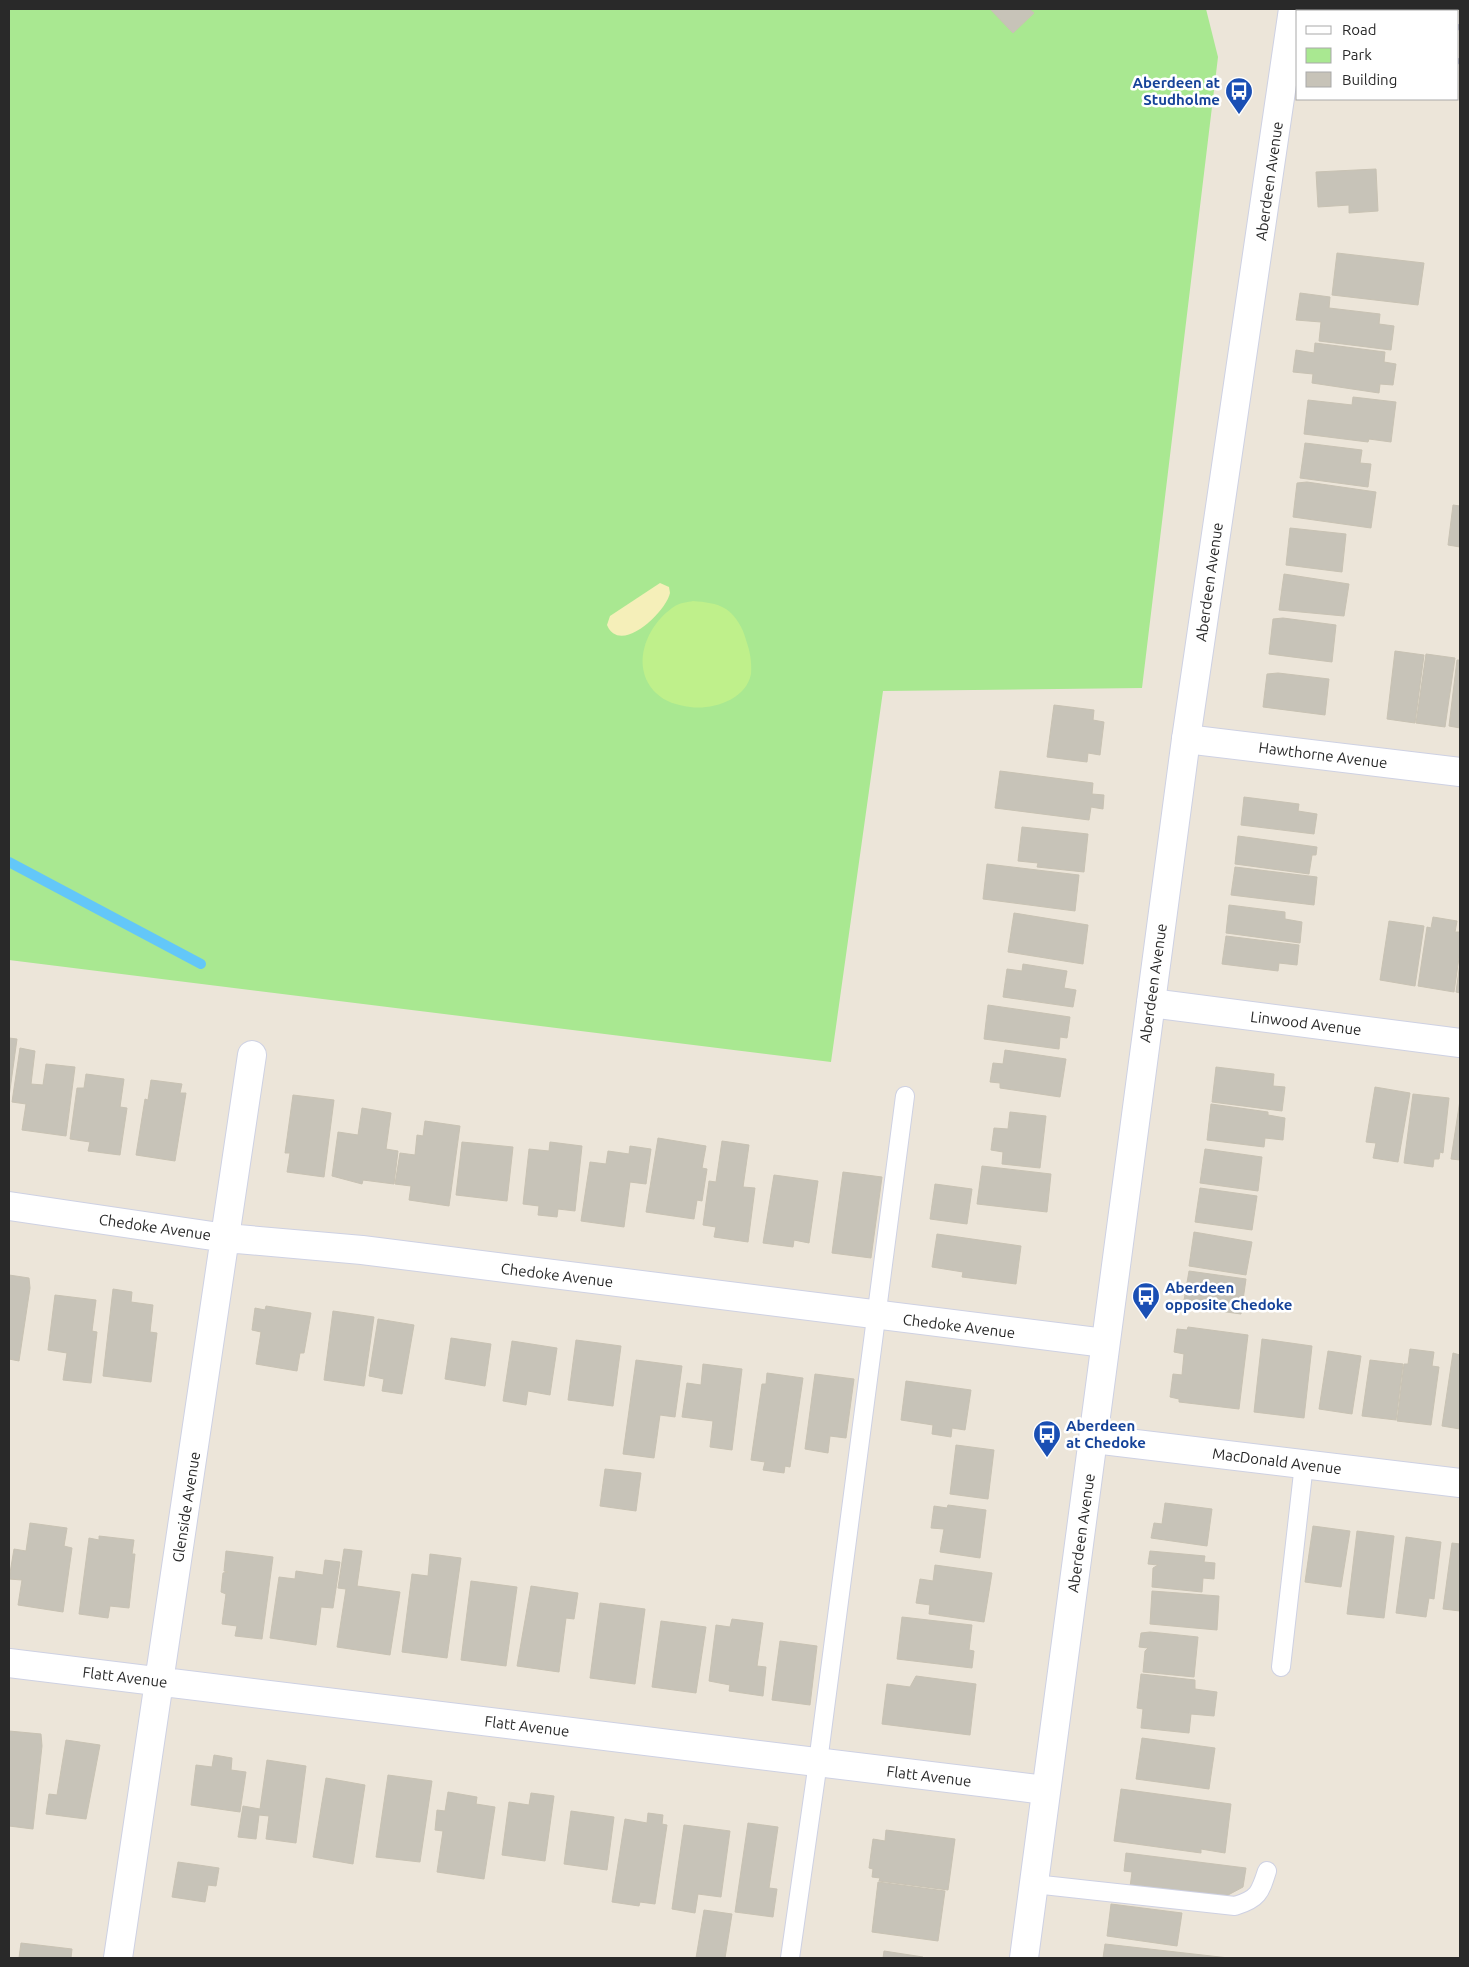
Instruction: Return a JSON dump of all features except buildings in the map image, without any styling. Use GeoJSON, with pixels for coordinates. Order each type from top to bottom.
{"type":"FeatureCollection","features":[{"type":"Feature","properties":{"kind":"street","name":"Aberdeen Avenue"},"geometry":{"type":"LineString","coordinates":[[1024,1958],[1186,739],[1293,9]]}},
{"type":"Feature","properties":{"kind":"street","name":"Hawthorne Avenue"},"geometry":{"type":"LineString","coordinates":[[1186,739],[1460,772]]}},
{"type":"Feature","properties":{"kind":"street","name":"Linwood Avenue"},"geometry":{"type":"LineString","coordinates":[[1151,1003],[1460,1043]]}},
{"type":"Feature","properties":{"kind":"street","name":"Glenside Avenue"},"geometry":{"type":"LineString","coordinates":[[118,1958],[252,1055]]}},
{"type":"Feature","properties":{"kind":"street","name":"Chedoke Avenue"},"geometry":{"type":"LineString","coordinates":[[9,1206],[226,1238],[362,1250],[1105,1343]]}},
{"type":"Feature","properties":{"kind":"street","name":"MacDonald Avenue"},"geometry":{"type":"LineString","coordinates":[[1094,1439],[1460,1483]]}},
{"type":"Feature","properties":{"kind":"street","name":"Flatt Avenue"},"geometry":{"type":"LineString","coordinates":[[9,1663],[1045,1790]]}},
{"type":"Feature","properties":{"kind":"lane"},"geometry":{"type":"LineString","coordinates":[[790,1958],[878,1315],[905,1096]]}},
{"type":"Feature","properties":{"kind":"lane"},"geometry":{"type":"LineString","coordinates":[[1281,1667],[1304,1464]]}},
{"type":"Feature","properties":{"kind":"lane"},"geometry":{"type":"LineString","coordinates":[[1034,1884],[1235,1906],[1251,1901],[1262,1887],[1267,1871]]}},
{"type":"Feature","properties":{"kind":"green space"},"geometry":{"type":"Polygon","coordinates":[[[9,9],[1206,9],[1218,57],[1142,688],[883,691],[831,1062],[9,960],[9,9]]]}},
{"type":"Feature","properties":{"kind":"green space"},"geometry":{"type":"Polygon","coordinates":[[[693,601],[714,604],[730,612],[743,631],[749,648],[751,665],[748,683],[735,697],[718,705],[699,708],[672,703],[656,693],[648,682],[644,671],[643,658],[645,646],[656,623],[675,606],[693,601]]]}},
{"type":"Feature","properties":{"kind":"sand"},"geometry":{"type":"Polygon","coordinates":[[[660,583],[669,587],[670,593],[667,601],[652,620],[632,634],[622,636],[613,633],[607,625],[610,616],[660,583]]]}},
{"type":"Feature","properties":{"kind":"waterway"},"geometry":{"type":"LineString","coordinates":[[9,862],[201,964]]}},
{"type":"Feature","properties":{"kind":"place","name":"Aberdeen at Studholme"},"geometry":{"type":"Point","coordinates":[1239,115]}},
{"type":"Feature","properties":{"kind":"place","name":"Aberdeen opposite Chedoke"},"geometry":{"type":"Point","coordinates":[1146,1320]}},
{"type":"Feature","properties":{"kind":"place","name":"Aberdeen at Chedoke"},"geometry":{"type":"Point","coordinates":[1047,1458]}}]}
